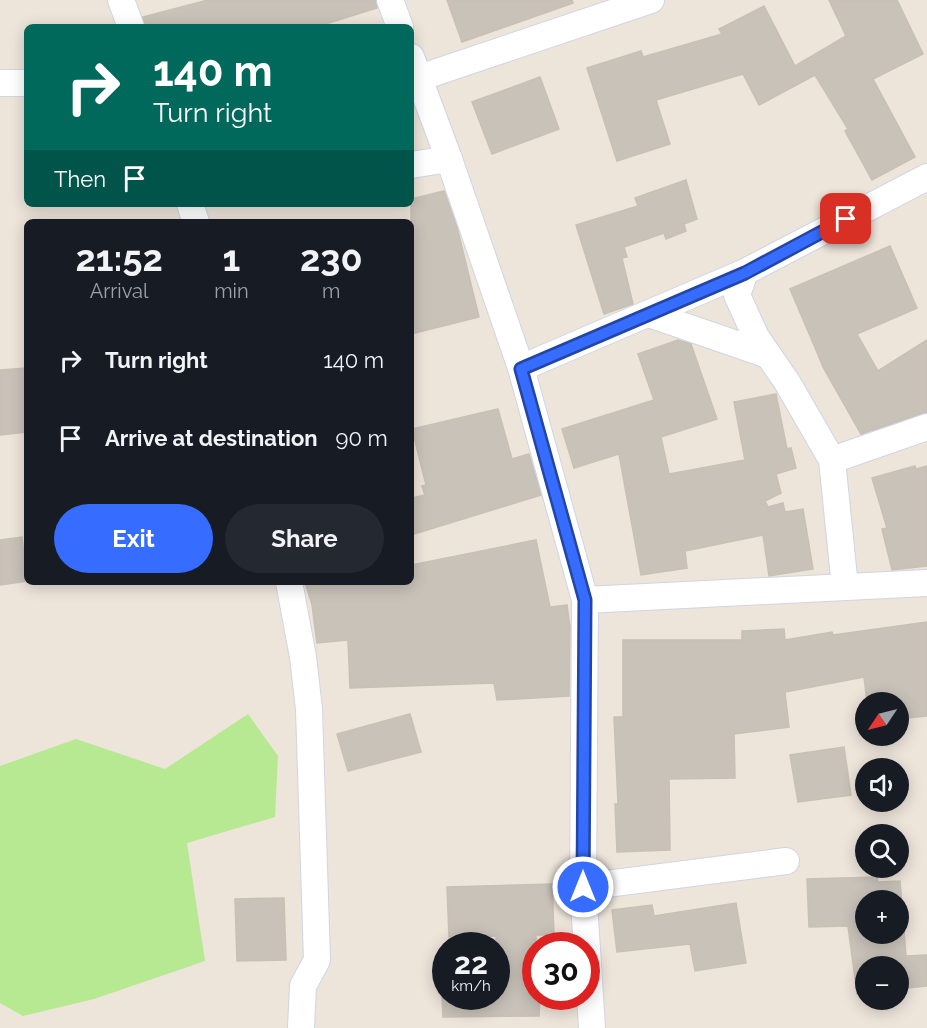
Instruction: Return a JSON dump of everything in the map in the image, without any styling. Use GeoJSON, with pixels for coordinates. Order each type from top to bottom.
{"type":"FeatureCollection","features":[{"type":"Feature","properties":{"kind":"street"},"geometry":{"type":"LineString","coordinates":[[121,0],[130,24]]}},
{"type":"Feature","properties":{"kind":"street"},"geometry":{"type":"LineString","coordinates":[[390,0],[399,24]]}},
{"type":"Feature","properties":{"kind":"street"},"geometry":{"type":"LineString","coordinates":[[592,1028],[583,887],[585,600],[521,369],[449,159],[415,68],[651,0]]}},
{"type":"Feature","properties":{"kind":"street"},"geometry":{"type":"LineString","coordinates":[[0,82],[24,83]]}},
{"type":"Feature","properties":{"kind":"street"},"geometry":{"type":"LineString","coordinates":[[414,165],[449,159]]}},
{"type":"Feature","properties":{"kind":"street"},"geometry":{"type":"LineString","coordinates":[[521,369],[745,273],[927,177]]}},
{"type":"Feature","properties":{"kind":"street"},"geometry":{"type":"LineString","coordinates":[[745,273],[737,295],[756,337],[787,382],[832,460],[845,588]]}},
{"type":"Feature","properties":{"kind":"street"},"geometry":{"type":"LineString","coordinates":[[649,314],[768,355]]}},
{"type":"Feature","properties":{"kind":"street"},"geometry":{"type":"LineString","coordinates":[[832,460],[927,427]]}},
{"type":"Feature","properties":{"kind":"street"},"geometry":{"type":"LineString","coordinates":[[585,600],[927,583]]}},
{"type":"Feature","properties":{"kind":"street"},"geometry":{"type":"LineString","coordinates":[[290,585],[303,657],[309,709],[317,948],[317,960],[303,986],[301,1028]]}},
{"type":"Feature","properties":{"kind":"street"},"geometry":{"type":"LineString","coordinates":[[583,887],[786,861]]}},
{"type":"Feature","properties":{"kind":"green space"},"geometry":{"type":"Polygon","coordinates":[[[248,714],[278,756],[275,817],[187,843],[205,961],[94,999],[23,1016],[0,1003],[0,766],[76,739],[165,769],[248,714]]]}},
{"type":"Feature","properties":{"kind":"building"},"geometry":{"type":"Polygon","coordinates":[[[208,0],[375,0],[377,8],[326,24],[145,24],[143,17],[208,0]]]}},
{"type":"Feature","properties":{"kind":"building"},"geometry":{"type":"Polygon","coordinates":[[[447,0],[572,0],[573,3],[462,42],[447,0]]]}},
{"type":"Feature","properties":{"kind":"building"},"geometry":{"type":"Polygon","coordinates":[[[829,0],[897,0],[923,54],[873,79],[915,157],[872,180],[845,131],[848,129],[815,75],[759,105],[743,74],[656,100],[670,144],[617,161],[587,68],[641,51],[643,57],[722,34],[719,29],[764,6],[795,66],[846,36],[829,0]]]}},
{"type":"Feature","properties":{"kind":"building"},"geometry":{"type":"Polygon","coordinates":[[[540,77],[559,129],[492,154],[472,102],[540,77]]]}},
{"type":"Feature","properties":{"kind":"building"},"geometry":{"type":"Polygon","coordinates":[[[686,180],[697,219],[684,224],[686,231],[666,239],[664,233],[624,247],[627,257],[622,258],[633,304],[604,314],[576,225],[638,206],[635,198],[686,180]]]}},
{"type":"Feature","properties":{"kind":"building"},"geometry":{"type":"Polygon","coordinates":[[[444,191],[457,227],[479,317],[414,333],[414,219],[411,219],[411,207],[414,207],[414,198],[444,191]]]}},
{"type":"Feature","properties":{"kind":"building"},"geometry":{"type":"Polygon","coordinates":[[[890,246],[917,308],[857,334],[878,371],[927,340],[927,412],[861,434],[824,369],[790,289],[890,246]]]}},
{"type":"Feature","properties":{"kind":"building"},"geometry":{"type":"Polygon","coordinates":[[[678,340],[691,344],[717,419],[661,437],[669,474],[745,460],[734,402],[776,394],[787,449],[791,448],[796,468],[776,474],[781,493],[765,501],[768,507],[783,503],[785,512],[803,509],[813,569],[769,576],[763,535],[685,551],[687,568],[641,575],[619,454],[574,468],[562,429],[654,400],[638,354],[678,340]]]}},
{"type":"Feature","properties":{"kind":"building"},"geometry":{"type":"Polygon","coordinates":[[[24,368],[24,432],[0,435],[0,370],[24,368]]]}},
{"type":"Feature","properties":{"kind":"building"},"geometry":{"type":"Polygon","coordinates":[[[498,409],[512,459],[529,454],[541,495],[414,534],[414,497],[425,495],[422,486],[426,485],[414,429],[498,409]]]}},
{"type":"Feature","properties":{"kind":"building"},"geometry":{"type":"Polygon","coordinates":[[[915,466],[916,469],[927,466],[927,566],[892,570],[882,529],[887,528],[872,478],[915,466]]]}},
{"type":"Feature","properties":{"kind":"building"},"geometry":{"type":"Polygon","coordinates":[[[22,537],[24,581],[0,585],[0,540],[22,537]]]}},
{"type":"Feature","properties":{"kind":"building"},"geometry":{"type":"Polygon","coordinates":[[[536,540],[550,607],[567,605],[570,627],[569,696],[497,700],[494,683],[350,688],[348,640],[317,643],[312,605],[306,585],[414,585],[414,564],[536,540]]]}},
{"type":"Feature","properties":{"kind":"building"},"geometry":{"type":"Polygon","coordinates":[[[927,622],[927,716],[909,718],[909,692],[866,692],[864,677],[785,692],[789,727],[734,734],[735,778],[669,779],[670,850],[617,852],[615,804],[618,804],[614,717],[623,717],[623,640],[742,640],[742,631],[784,629],[785,640],[832,632],[833,635],[927,622]]]}},
{"type":"Feature","properties":{"kind":"building"},"geometry":{"type":"Polygon","coordinates":[[[410,714],[421,752],[348,771],[337,734],[410,714]]]}},
{"type":"Feature","properties":{"kind":"building"},"geometry":{"type":"Polygon","coordinates":[[[844,747],[851,795],[798,802],[790,755],[844,747]]]}},
{"type":"Feature","properties":{"kind":"building"},"geometry":{"type":"Polygon","coordinates":[[[877,878],[878,882],[900,881],[901,890],[855,890],[855,944],[905,944],[906,956],[855,956],[855,979],[848,926],[809,927],[807,879],[877,878]]]}},
{"type":"Feature","properties":{"kind":"building"},"geometry":{"type":"Polygon","coordinates":[[[552,884],[554,932],[522,932],[522,1010],[539,1010],[539,1016],[443,1017],[443,1010],[510,1010],[510,932],[449,932],[447,887],[552,884]]]}},
{"type":"Feature","properties":{"kind":"building"},"geometry":{"type":"Polygon","coordinates":[[[284,898],[286,960],[237,961],[235,899],[284,898]]]}},
{"type":"Feature","properties":{"kind":"building"},"geometry":{"type":"Polygon","coordinates":[[[736,903],[746,963],[695,971],[690,944],[617,952],[612,910],[652,905],[654,916],[736,903]]]}},
{"type":"Feature","properties":{"kind":"building"},"geometry":{"type":"Polygon","coordinates":[[[927,955],[927,986],[909,988],[909,956],[906,956],[927,955]]]}},
{"type":"Feature","properties":{"kind":"route"},"geometry":{"type":"LineString","coordinates":[[583,887],[585,600],[521,369],[745,273],[846,219]]}}]}
